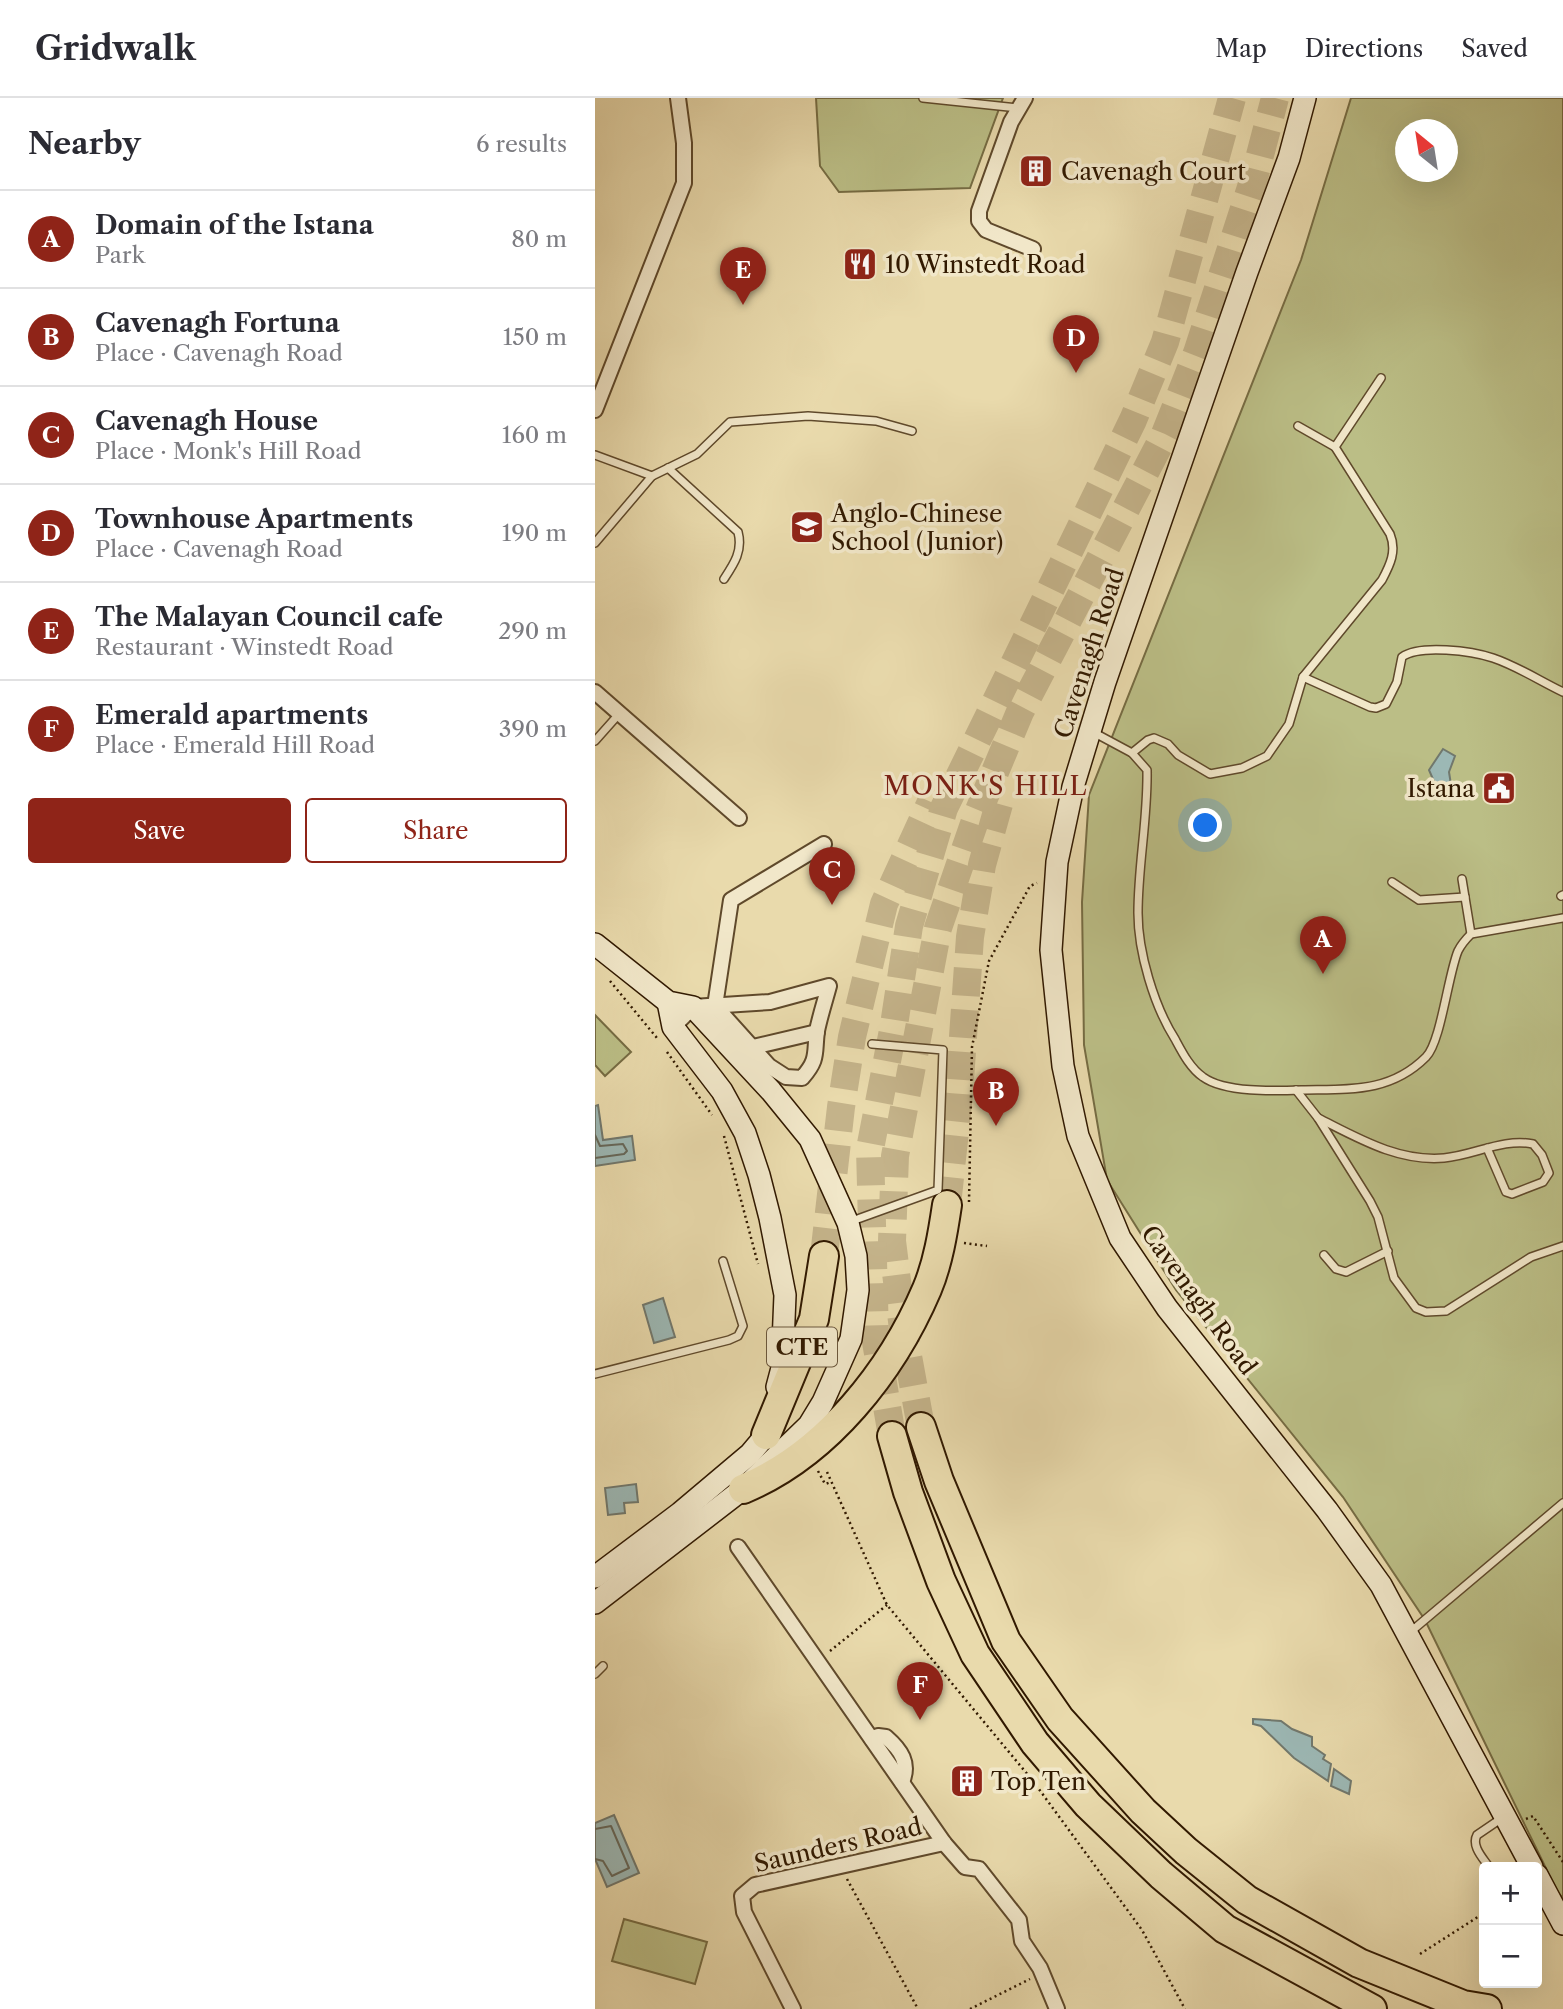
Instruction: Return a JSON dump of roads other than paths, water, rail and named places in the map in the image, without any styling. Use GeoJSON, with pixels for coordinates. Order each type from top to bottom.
{"type":"FeatureCollection","features":[{"type":"Feature","properties":{"kind":"highway"},"geometry":{"type":"LineString","coordinates":[[743,1489],[768,1478],[824,1437],[868,1389],[904,1336],[927,1287],[958,1206]]}},
{"type":"Feature","properties":{"kind":"highway","name":"CTE"},"geometry":{"type":"LineString","coordinates":[[766,1435],[814,1319],[824,1255]]}},
{"type":"Feature","properties":{"kind":"highway"},"geometry":{"type":"LineString","coordinates":[[921,1427],[939,1481],[1006,1641],[1060,1719],[1143,1811],[1186,1851],[1247,1900],[1359,1963],[1462,2005],[1487,2009]]}},
{"type":"Feature","properties":{"kind":"highway"},"geometry":{"type":"LineString","coordinates":[[892,1436],[908,1492],[940,1581],[975,1654],[1035,1743],[1088,1805],[1161,1875],[1225,1929],[1371,2009]]}},
{"type":"Feature","properties":{"kind":"street"},"geometry":{"type":"LineString","coordinates":[[595,410],[684,183],[684,143],[678,98]]}},
{"type":"Feature","properties":{"kind":"street","name":"Cavenagh Road"},"geometry":{"type":"LineString","coordinates":[[1305,98],[1289,158],[1247,271],[1105,682],[1073,787],[1057,862],[1051,950],[1063,1066],[1078,1136],[1120,1238],[1202,1353],[1327,1510],[1381,1585],[1529,1862]]}},
{"type":"Feature","properties":{"kind":"street"},"geometry":{"type":"LineString","coordinates":[[1022,103],[1011,122],[979,211],[979,221],[986,230],[1033,248]]}},
{"type":"Feature","properties":{"kind":"street"},"geometry":{"type":"LineString","coordinates":[[595,692],[739,818]]}},
{"type":"Feature","properties":{"kind":"street"},"geometry":{"type":"LineString","coordinates":[[715,1006],[731,900],[824,844]]}},
{"type":"Feature","properties":{"kind":"street"},"geometry":{"type":"LineString","coordinates":[[595,944],[668,1002],[693,1007],[770,1002],[829,986],[817,1032],[816,1057],[802,1078],[786,1077],[769,1066],[715,1006]]}},
{"type":"Feature","properties":{"kind":"street"},"geometry":{"type":"LineString","coordinates":[[665,1033],[668,1002]]}},
{"type":"Feature","properties":{"kind":"street"},"geometry":{"type":"LineString","coordinates":[[665,1033],[693,1007]]}},
{"type":"Feature","properties":{"kind":"street"},"geometry":{"type":"LineString","coordinates":[[595,1603],[743,1489],[809,1425],[823,1402],[851,1339],[858,1290],[856,1256],[848,1223],[810,1139],[771,1091],[693,1007]]}},
{"type":"Feature","properties":{"kind":"street"},"geometry":{"type":"LineString","coordinates":[[753,1047],[817,1032]]}},
{"type":"Feature","properties":{"kind":"street"},"geometry":{"type":"LineString","coordinates":[[595,1577],[680,1513],[750,1454],[766,1435],[782,1368],[785,1295],[770,1218],[745,1133],[722,1091],[665,1033]]}},
{"type":"Feature","properties":{"kind":"street"},"geometry":{"type":"LineString","coordinates":[[738,1547],[944,1843],[965,1867],[979,1869],[1019,1920],[1022,1941],[1042,1973],[1057,2009]]}},
{"type":"Feature","properties":{"kind":"street","name":"Saunders Road"},"geometry":{"type":"LineString","coordinates":[[793,2009],[744,1912],[743,1896],[755,1885],[944,1843]]}},
{"type":"Feature","properties":{"kind":"street"},"geometry":{"type":"LineString","coordinates":[[1542,1884],[1563,1924]]}},
{"type":"Feature","properties":{"kind":"lane"},"geometry":{"type":"LineString","coordinates":[[923,98],[1022,103]]}},
{"type":"Feature","properties":{"kind":"lane"},"geometry":{"type":"LineString","coordinates":[[1335,447],[1381,378]]}},
{"type":"Feature","properties":{"kind":"lane"},"geometry":{"type":"LineString","coordinates":[[595,543],[652,476],[697,454],[730,422],[808,416],[876,421],[912,431]]}},
{"type":"Feature","properties":{"kind":"lane"},"geometry":{"type":"LineString","coordinates":[[1132,753],[1154,738],[1168,744],[1178,755],[1210,774],[1242,768],[1267,756],[1289,724],[1303,677],[1382,580],[1391,562],[1394,545],[1335,447],[1298,426]]}},
{"type":"Feature","properties":{"kind":"lane"},"geometry":{"type":"LineString","coordinates":[[595,455],[652,476]]}},
{"type":"Feature","properties":{"kind":"lane"},"geometry":{"type":"LineString","coordinates":[[668,468],[738,532],[740,542],[737,560],[724,579]]}},
{"type":"Feature","properties":{"kind":"lane"},"geometry":{"type":"LineString","coordinates":[[1303,677],[1376,708],[1386,704],[1397,682],[1402,657],[1412,652],[1442,649],[1493,657],[1563,692]]}},
{"type":"Feature","properties":{"kind":"lane"},"geometry":{"type":"LineString","coordinates":[[596,738],[619,714]]}},
{"type":"Feature","properties":{"kind":"lane"},"geometry":{"type":"LineString","coordinates":[[1091,731],[1132,753],[1147,770],[1147,803],[1137,913],[1141,947],[1158,1006],[1169,1030],[1189,1063],[1203,1078],[1223,1086],[1296,1090],[1365,1088],[1403,1077],[1428,1055],[1459,949],[1471,934],[1563,918]]}},
{"type":"Feature","properties":{"kind":"lane"},"geometry":{"type":"LineString","coordinates":[[1462,879],[1471,934]]}},
{"type":"Feature","properties":{"kind":"lane"},"geometry":{"type":"LineString","coordinates":[[1392,882],[1419,900],[1465,897]]}},
{"type":"Feature","properties":{"kind":"lane"},"geometry":{"type":"LineString","coordinates":[[848,1223],[938,1190],[943,1050],[871,1044]]}},
{"type":"Feature","properties":{"kind":"lane"},"geometry":{"type":"LineString","coordinates":[[1296,1090],[1318,1118],[1370,1201],[1378,1217],[1394,1278],[1409,1301],[1426,1312],[1446,1311],[1531,1258],[1563,1246]]}},
{"type":"Feature","properties":{"kind":"lane"},"geometry":{"type":"LineString","coordinates":[[1318,1118],[1371,1144],[1408,1158],[1444,1158],[1487,1148],[1519,1141],[1533,1144],[1549,1173],[1543,1182],[1512,1194],[1506,1192],[1487,1148]]}},
{"type":"Feature","properties":{"kind":"lane"},"geometry":{"type":"LineString","coordinates":[[1324,1255],[1336,1269],[1346,1272],[1388,1251]]}},
{"type":"Feature","properties":{"kind":"lane"},"geometry":{"type":"LineString","coordinates":[[595,1374],[738,1336],[743,1326],[723,1261]]}},
{"type":"Feature","properties":{"kind":"lane"},"geometry":{"type":"LineString","coordinates":[[1408,1633],[1563,1503]]}},
{"type":"Feature","properties":{"kind":"lane"},"geometry":{"type":"LineString","coordinates":[[595,1674],[603,1666]]}},
{"type":"Feature","properties":{"kind":"lane"},"geometry":{"type":"LineString","coordinates":[[1486,1862],[1475,1846],[1477,1835],[1508,1821]]}},
{"type":"Feature","properties":{"kind":"water"},"geometry":{"type":"Polygon","coordinates":[[[1443,749],[1455,756],[1449,772],[1452,791],[1439,793],[1429,770],[1443,749]]]}},
{"type":"Feature","properties":{"kind":"water"},"geometry":{"type":"Polygon","coordinates":[[[598,1105],[603,1140],[632,1136],[635,1160],[595,1166],[595,1106],[598,1105]]]}},
{"type":"Feature","properties":{"kind":"water"},"geometry":{"type":"Polygon","coordinates":[[[663,1298],[675,1337],[654,1343],[643,1305],[663,1298]]]}},
{"type":"Feature","properties":{"kind":"water"},"geometry":{"type":"Polygon","coordinates":[[[636,1484],[638,1502],[624,1503],[625,1513],[608,1515],[605,1488],[636,1484]]]}},
{"type":"Feature","properties":{"kind":"water"},"geometry":{"type":"Polygon","coordinates":[[[1253,1719],[1281,1721],[1312,1737],[1312,1746],[1325,1755],[1323,1759],[1331,1764],[1328,1781],[1294,1758],[1261,1726],[1253,1724],[1253,1719]]]}},
{"type":"Feature","properties":{"kind":"water"},"geometry":{"type":"Polygon","coordinates":[[[1334,1769],[1351,1781],[1349,1794],[1331,1786],[1334,1769]]]}},
{"type":"Feature","properties":{"kind":"water"},"geometry":{"type":"Polygon","coordinates":[[[614,1815],[639,1873],[607,1887],[595,1859],[595,1823],[614,1815]]]}},
{"type":"Feature","properties":{"kind":"tunnel"},"geometry":{"type":"LineString","coordinates":[[892,1436],[875,1336],[870,1149],[894,1025],[909,926],[944,808],[1133,420],[1165,342],[1232,98]]}},
{"type":"Feature","properties":{"kind":"tunnel"},"geometry":{"type":"LineString","coordinates":[[921,1427],[903,1329],[892,1241],[895,1156],[938,928],[977,815],[1020,712],[1165,434],[1197,353],[1254,178],[1275,98]]}},
{"type":"Feature","properties":{"kind":"tunnel"},"geometry":{"type":"LineString","coordinates":[[824,1256],[852,1037],[884,904],[931,802]]}},
{"type":"Feature","properties":{"kind":"tunnel"},"geometry":{"type":"LineString","coordinates":[[947,1205],[959,1094],[970,937],[982,865],[999,804]]}},
{"type":"Feature","properties":{"kind":"place","name":"Cavenagh Court"},"geometry":{"type":"Point","coordinates":[1036,171]}},
{"type":"Feature","properties":{"kind":"place","name":"10 Winstedt Road"},"geometry":{"type":"Point","coordinates":[860,264]}},
{"type":"Feature","properties":{"kind":"place","name":"The Malayan Council cafe"},"geometry":{"type":"Point","coordinates":[743,305]}},
{"type":"Feature","properties":{"kind":"place","name":"Townhouse Apartments"},"geometry":{"type":"Point","coordinates":[1076,373]}},
{"type":"Feature","properties":{"kind":"place","name":"Anglo-Chinese School (Junior)"},"geometry":{"type":"Point","coordinates":[807,527]}},
{"type":"Feature","properties":{"kind":"place","name":"Istana"},"geometry":{"type":"Point","coordinates":[1499,788]}},
{"type":"Feature","properties":{"kind":"place","name":"Cavenagh House"},"geometry":{"type":"Point","coordinates":[832,905]}},
{"type":"Feature","properties":{"kind":"place","name":"Domain of the Istana"},"geometry":{"type":"Point","coordinates":[1323,974]}},
{"type":"Feature","properties":{"kind":"place","name":"Cavenagh Fortuna"},"geometry":{"type":"Point","coordinates":[996,1126]}},
{"type":"Feature","properties":{"kind":"place","name":"Emerald apartments"},"geometry":{"type":"Point","coordinates":[920,1720]}},
{"type":"Feature","properties":{"kind":"place","name":"Top Ten"},"geometry":{"type":"Point","coordinates":[967,1781]}},
{"type":"Feature","properties":{"kind":"district","name":"MONK'S HILL"},"geometry":{"type":"Point","coordinates":[986,786]}}]}
